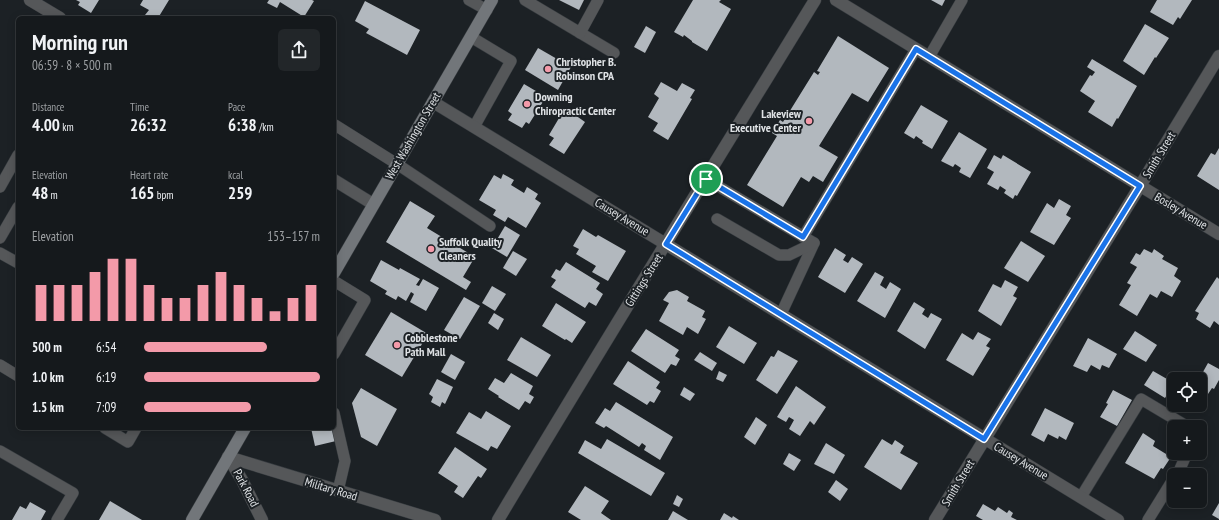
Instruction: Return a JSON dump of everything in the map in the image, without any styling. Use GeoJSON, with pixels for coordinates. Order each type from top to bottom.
{"type":"FeatureCollection","features":[{"type":"Feature","properties":{"kind":"main road","name":"West Washington Street"},"geometry":{"type":"LineString","coordinates":[[336,269],[490,5]]}},
{"type":"Feature","properties":{"kind":"main road"},"geometry":{"type":"LineString","coordinates":[[192,520],[244,430]]}},
{"type":"Feature","properties":{"kind":"street"},"geometry":{"type":"LineString","coordinates":[[30,0],[57,16]]}},
{"type":"Feature","properties":{"kind":"street","name":"Gittings Street"},"geometry":{"type":"LineString","coordinates":[[498,520],[571,397],[815,0]]}},
{"type":"Feature","properties":{"kind":"street","name":"Bosley Avenue"},"geometry":{"type":"LineString","coordinates":[[836,0],[1219,234]]}},
{"type":"Feature","properties":{"kind":"street","name":"Smith Street"},"geometry":{"type":"LineString","coordinates":[[935,520],[1219,56]]}},
{"type":"Feature","properties":{"kind":"street","name":"Causey Avenue"},"geometry":{"type":"LineString","coordinates":[[433,102],[1118,520]]}},
{"type":"Feature","properties":{"kind":"street"},"geometry":{"type":"LineString","coordinates":[[336,181],[373,204]]}},
{"type":"Feature","properties":{"kind":"street","name":"Military Road"},"geometry":{"type":"LineString","coordinates":[[228,457],[435,520]]}},
{"type":"Feature","properties":{"kind":"street","name":"Park Road"},"geometry":{"type":"LineString","coordinates":[[228,457],[242,480],[262,520]]}},
{"type":"Feature","properties":{"kind":"lane"},"geometry":{"type":"LineString","coordinates":[[469,0],[490,5]]}},
{"type":"Feature","properties":{"kind":"lane"},"geometry":{"type":"LineString","coordinates":[[525,0],[614,53]]}},
{"type":"Feature","properties":{"kind":"lane"},"geometry":{"type":"LineString","coordinates":[[580,33],[598,0]]}},
{"type":"Feature","properties":{"kind":"lane"},"geometry":{"type":"LineString","coordinates":[[929,57],[962,0]]}},
{"type":"Feature","properties":{"kind":"lane"},"geometry":{"type":"LineString","coordinates":[[471,37],[511,61],[474,127]]}},
{"type":"Feature","properties":{"kind":"lane"},"geometry":{"type":"LineString","coordinates":[[803,237],[916,49]]}},
{"type":"Feature","properties":{"kind":"lane"},"geometry":{"type":"LineString","coordinates":[[336,126],[490,226]]}},
{"type":"Feature","properties":{"kind":"lane"},"geometry":{"type":"LineString","coordinates":[[0,187],[16,159]]}},
{"type":"Feature","properties":{"kind":"lane"},"geometry":{"type":"LineString","coordinates":[[706,179],[814,243]]}},
{"type":"Feature","properties":{"kind":"lane"},"geometry":{"type":"LineString","coordinates":[[0,238],[16,210]]}},
{"type":"Feature","properties":{"kind":"lane"},"geometry":{"type":"LineString","coordinates":[[717,218],[779,255],[789,255],[814,243]]}},
{"type":"Feature","properties":{"kind":"lane"},"geometry":{"type":"LineString","coordinates":[[781,314],[814,243]]}},
{"type":"Feature","properties":{"kind":"lane"},"geometry":{"type":"LineString","coordinates":[[0,253],[16,262]]}},
{"type":"Feature","properties":{"kind":"lane"},"geometry":{"type":"LineString","coordinates":[[336,282],[364,300],[336,350]]}},
{"type":"Feature","properties":{"kind":"lane"},"geometry":{"type":"LineString","coordinates":[[0,366],[16,375]]}},
{"type":"Feature","properties":{"kind":"lane"},"geometry":{"type":"LineString","coordinates":[[1081,497],[1141,399],[1176,420]]}},
{"type":"Feature","properties":{"kind":"lane"},"geometry":{"type":"LineString","coordinates":[[336,422],[345,461],[338,491]]}},
{"type":"Feature","properties":{"kind":"lane"},"geometry":{"type":"LineString","coordinates":[[108,430],[128,442],[135,430]]}},
{"type":"Feature","properties":{"kind":"lane"},"geometry":{"type":"LineString","coordinates":[[0,451],[73,493],[56,520]]}},
{"type":"Feature","properties":{"kind":"lane"},"geometry":{"type":"LineString","coordinates":[[1148,520],[1167,489]]}},
{"type":"Feature","properties":{"kind":"building"},"geometry":{"type":"Polygon","coordinates":[[[76,0],[99,0],[91,13],[78,5],[80,2],[76,0]]]}},
{"type":"Feature","properties":{"kind":"building"},"geometry":{"type":"Polygon","coordinates":[[[143,0],[169,0],[159,16],[147,16],[145,15],[149,10],[140,5],[143,0]]]}},
{"type":"Feature","properties":{"kind":"building"},"geometry":{"type":"Polygon","coordinates":[[[269,0],[314,1],[305,16],[280,2],[277,8],[267,3],[269,0]]]}},
{"type":"Feature","properties":{"kind":"building"},"geometry":{"type":"Polygon","coordinates":[[[559,0],[584,0],[579,10],[559,0]]]}},
{"type":"Feature","properties":{"kind":"building"},"geometry":{"type":"Polygon","coordinates":[[[693,0],[721,0],[719,2],[731,9],[707,51],[684,35],[683,37],[674,32],[693,0]]]}},
{"type":"Feature","properties":{"kind":"building"},"geometry":{"type":"Polygon","coordinates":[[[931,0],[945,0],[942,6],[931,0]]]}},
{"type":"Feature","properties":{"kind":"building"},"geometry":{"type":"Polygon","coordinates":[[[1157,0],[1192,0],[1180,19],[1178,17],[1173,25],[1150,12],[1157,0]]]}},
{"type":"Feature","properties":{"kind":"building"},"geometry":{"type":"Polygon","coordinates":[[[365,1],[420,30],[407,55],[366,33],[369,29],[355,21],[365,1]]]}},
{"type":"Feature","properties":{"kind":"building"},"geometry":{"type":"Polygon","coordinates":[[[1145,24],[1169,38],[1144,75],[1123,61],[1145,24]]]}},
{"type":"Feature","properties":{"kind":"building"},"geometry":{"type":"Polygon","coordinates":[[[646,26],[656,32],[645,53],[634,47],[646,26]]]}},
{"type":"Feature","properties":{"kind":"building","name":"Lakeview Executive Center"},"geometry":{"type":"Polygon","coordinates":[[[838,36],[889,68],[868,102],[852,93],[819,146],[838,157],[823,182],[813,176],[809,182],[801,177],[783,207],[747,185],[777,136],[772,133],[780,120],[783,122],[814,72],[818,75],[820,72],[817,71],[838,36]]]}},
{"type":"Feature","properties":{"kind":"building","name":"Christopher B. Robinson CPA"},"geometry":{"type":"Polygon","coordinates":[[[538,48],[571,67],[558,90],[525,70],[538,48]]]}},
{"type":"Feature","properties":{"kind":"building"},"geometry":{"type":"Polygon","coordinates":[[[1092,59],[1137,86],[1112,127],[1088,112],[1095,101],[1080,91],[1090,75],[1092,76],[1095,72],[1087,67],[1092,59]]]}},
{"type":"Feature","properties":{"kind":"building"},"geometry":{"type":"Polygon","coordinates":[[[661,82],[677,91],[682,83],[695,90],[690,98],[692,99],[668,140],[653,131],[658,123],[648,117],[659,98],[654,94],[661,82]]]}},
{"type":"Feature","properties":{"kind":"building","name":"Downing Chiropractic Center"},"geometry":{"type":"Polygon","coordinates":[[[524,84],[546,97],[529,124],[526,122],[522,128],[508,120],[512,114],[508,111],[524,84]]]}},
{"type":"Feature","properties":{"kind":"building"},"geometry":{"type":"Polygon","coordinates":[[[921,105],[948,121],[932,149],[922,143],[923,141],[916,136],[914,139],[904,133],[921,105]]]}},
{"type":"Feature","properties":{"kind":"building"},"geometry":{"type":"Polygon","coordinates":[[[565,108],[585,122],[564,154],[549,145],[554,138],[549,135],[565,108]]]}},
{"type":"Feature","properties":{"kind":"building"},"geometry":{"type":"Polygon","coordinates":[[[959,132],[987,149],[970,178],[959,172],[961,168],[955,164],[953,167],[941,161],[959,132]]]}},
{"type":"Feature","properties":{"kind":"building"},"geometry":{"type":"Polygon","coordinates":[[[1219,148],[1219,190],[1197,176],[1211,153],[1215,155],[1219,148]]]}},
{"type":"Feature","properties":{"kind":"building"},"geometry":{"type":"Polygon","coordinates":[[[994,155],[1001,159],[1003,155],[1031,172],[1017,196],[1015,195],[1013,199],[1004,193],[1006,190],[1000,186],[998,190],[987,184],[994,172],[987,168],[994,155]]]}},
{"type":"Feature","properties":{"kind":"building"},"geometry":{"type":"Polygon","coordinates":[[[503,174],[514,180],[511,185],[524,193],[527,187],[538,194],[535,199],[541,203],[526,228],[508,217],[505,222],[493,215],[496,210],[479,200],[494,175],[501,179],[503,174]]]}},
{"type":"Feature","properties":{"kind":"building"},"geometry":{"type":"Polygon","coordinates":[[[1059,199],[1071,206],[1066,215],[1071,218],[1054,245],[1030,232],[1047,203],[1054,208],[1059,199]]]}},
{"type":"Feature","properties":{"kind":"building","name":"Suffolk Quality Cleaners"},"geometry":{"type":"Polygon","coordinates":[[[410,201],[435,216],[427,228],[475,257],[463,277],[471,282],[466,290],[386,242],[410,201]]]}},
{"type":"Feature","properties":{"kind":"building"},"geometry":{"type":"Polygon","coordinates":[[[505,226],[520,235],[507,257],[492,248],[505,226]]]}},
{"type":"Feature","properties":{"kind":"building"},"geometry":{"type":"Polygon","coordinates":[[[583,229],[596,237],[598,235],[626,251],[608,281],[592,272],[596,266],[576,254],[579,249],[573,246],[583,229]]]}},
{"type":"Feature","properties":{"kind":"building"},"geometry":{"type":"Polygon","coordinates":[[[1021,241],[1045,256],[1028,282],[1004,268],[1021,241]]]}},
{"type":"Feature","properties":{"kind":"building"},"geometry":{"type":"Polygon","coordinates":[[[835,248],[846,255],[843,260],[848,263],[852,257],[863,264],[845,293],[818,277],[835,248]]]}},
{"type":"Feature","properties":{"kind":"building"},"geometry":{"type":"Polygon","coordinates":[[[1144,249],[1152,253],[1154,249],[1164,256],[1162,259],[1178,268],[1174,276],[1181,281],[1172,297],[1161,291],[1157,298],[1150,294],[1137,316],[1119,305],[1131,285],[1127,283],[1137,267],[1130,263],[1136,253],[1140,255],[1144,249]]]}},
{"type":"Feature","properties":{"kind":"building"},"geometry":{"type":"Polygon","coordinates":[[[513,251],[527,259],[516,276],[503,268],[513,251]]]}},
{"type":"Feature","properties":{"kind":"building"},"geometry":{"type":"Polygon","coordinates":[[[381,260],[420,279],[416,285],[419,286],[423,279],[439,288],[426,311],[410,302],[414,294],[411,292],[406,301],[398,296],[396,300],[385,294],[387,291],[370,281],[381,260]]]}},
{"type":"Feature","properties":{"kind":"building"},"geometry":{"type":"Polygon","coordinates":[[[566,262],[600,283],[596,289],[603,294],[596,306],[589,302],[585,308],[551,287],[556,280],[551,277],[556,269],[560,271],[566,262]]]}},
{"type":"Feature","properties":{"kind":"building"},"geometry":{"type":"Polygon","coordinates":[[[875,272],[884,277],[880,285],[886,289],[890,282],[901,289],[885,318],[857,301],[875,272]]]}},
{"type":"Feature","properties":{"kind":"building"},"geometry":{"type":"Polygon","coordinates":[[[1217,277],[1219,279],[1219,325],[1214,321],[1210,328],[1196,319],[1199,313],[1195,311],[1217,277]]]}},
{"type":"Feature","properties":{"kind":"building"},"geometry":{"type":"Polygon","coordinates":[[[1005,280],[1018,287],[1013,296],[1017,298],[1001,326],[978,311],[993,284],[1001,288],[1005,280]]]}},
{"type":"Feature","properties":{"kind":"building"},"geometry":{"type":"Polygon","coordinates":[[[492,286],[506,294],[495,311],[482,303],[492,286]]]}},
{"type":"Feature","properties":{"kind":"building"},"geometry":{"type":"Polygon","coordinates":[[[677,290],[689,297],[687,301],[705,311],[702,317],[706,319],[698,334],[687,327],[683,335],[659,321],[669,303],[663,300],[669,292],[677,290]]]}},
{"type":"Feature","properties":{"kind":"building"},"geometry":{"type":"Polygon","coordinates":[[[464,297],[480,306],[460,339],[444,330],[464,297]]]}},
{"type":"Feature","properties":{"kind":"building"},"geometry":{"type":"Polygon","coordinates":[[[914,302],[925,309],[922,314],[928,318],[931,313],[942,319],[925,349],[897,331],[914,302]]]}},
{"type":"Feature","properties":{"kind":"building"},"geometry":{"type":"Polygon","coordinates":[[[556,303],[586,322],[572,343],[542,326],[556,303]]]}},
{"type":"Feature","properties":{"kind":"building","name":"Cobblestone Path Mall"},"geometry":{"type":"Polygon","coordinates":[[[391,312],[428,334],[402,377],[365,355],[391,312]]]}},
{"type":"Feature","properties":{"kind":"building"},"geometry":{"type":"Polygon","coordinates":[[[494,313],[504,319],[498,330],[488,323],[494,313]]]}},
{"type":"Feature","properties":{"kind":"building"},"geometry":{"type":"Polygon","coordinates":[[[729,326],[757,343],[744,364],[716,347],[729,326]]]}},
{"type":"Feature","properties":{"kind":"building"},"geometry":{"type":"Polygon","coordinates":[[[646,329],[679,350],[675,356],[680,359],[676,366],[671,364],[665,373],[631,351],[646,329]]]}},
{"type":"Feature","properties":{"kind":"building"},"geometry":{"type":"Polygon","coordinates":[[[1135,331],[1157,345],[1146,362],[1123,349],[1135,331]]]}},
{"type":"Feature","properties":{"kind":"building"},"geometry":{"type":"Polygon","coordinates":[[[978,332],[991,339],[986,346],[990,348],[973,376],[946,360],[962,333],[973,340],[978,332]]]}},
{"type":"Feature","properties":{"kind":"building"},"geometry":{"type":"Polygon","coordinates":[[[521,337],[551,355],[537,377],[507,360],[521,337]]]}},
{"type":"Feature","properties":{"kind":"building"},"geometry":{"type":"Polygon","coordinates":[[[1088,338],[1117,354],[1109,368],[1102,365],[1100,370],[1091,365],[1087,372],[1073,366],[1088,338]]]}},
{"type":"Feature","properties":{"kind":"building"},"geometry":{"type":"Polygon","coordinates":[[[778,350],[798,361],[777,394],[756,380],[771,356],[774,357],[778,350]]]}},
{"type":"Feature","properties":{"kind":"building"},"geometry":{"type":"Polygon","coordinates":[[[700,352],[717,363],[712,371],[694,360],[700,352]]]}},
{"type":"Feature","properties":{"kind":"building"},"geometry":{"type":"Polygon","coordinates":[[[451,354],[465,362],[455,380],[441,372],[451,354]]]}},
{"type":"Feature","properties":{"kind":"building"},"geometry":{"type":"Polygon","coordinates":[[[628,361],[660,382],[656,388],[661,391],[654,403],[650,401],[647,405],[613,384],[628,361]]]}},
{"type":"Feature","properties":{"kind":"building"},"geometry":{"type":"Polygon","coordinates":[[[1208,363],[1219,369],[1219,380],[1214,389],[1212,388],[1207,396],[1207,372],[1203,372],[1208,363]]]}},
{"type":"Feature","properties":{"kind":"building"},"geometry":{"type":"Polygon","coordinates":[[[719,371],[727,375],[723,382],[716,379],[719,371]]]}},
{"type":"Feature","properties":{"kind":"building"},"geometry":{"type":"Polygon","coordinates":[[[1153,371],[1167,379],[1167,395],[1165,398],[1144,385],[1153,371]]]}},
{"type":"Feature","properties":{"kind":"building"},"geometry":{"type":"Polygon","coordinates":[[[511,373],[533,386],[529,394],[534,397],[530,404],[525,401],[519,410],[488,389],[495,378],[504,383],[511,373]]]}},
{"type":"Feature","properties":{"kind":"building"},"geometry":{"type":"Polygon","coordinates":[[[437,379],[453,387],[445,404],[442,402],[440,407],[431,402],[433,397],[429,394],[437,379]]]}},
{"type":"Feature","properties":{"kind":"building"},"geometry":{"type":"Polygon","coordinates":[[[796,386],[826,407],[814,425],[810,421],[800,436],[789,429],[794,420],[789,417],[786,422],[777,417],[796,386]]]}},
{"type":"Feature","properties":{"kind":"building"},"geometry":{"type":"Polygon","coordinates":[[[684,387],[695,394],[690,401],[680,395],[684,387]]]}},
{"type":"Feature","properties":{"kind":"building"},"geometry":{"type":"Polygon","coordinates":[[[361,388],[397,409],[377,446],[361,437],[352,403],[361,388]]]}},
{"type":"Feature","properties":{"kind":"building"},"geometry":{"type":"Polygon","coordinates":[[[1113,390],[1132,400],[1117,426],[1100,417],[1108,404],[1106,403],[1113,390]]]}},
{"type":"Feature","properties":{"kind":"building"},"geometry":{"type":"Polygon","coordinates":[[[616,402],[673,437],[660,460],[644,450],[646,446],[642,443],[639,447],[606,426],[604,428],[595,423],[605,408],[610,411],[616,402]]]}},
{"type":"Feature","properties":{"kind":"building"},"geometry":{"type":"Polygon","coordinates":[[[1045,408],[1074,423],[1066,440],[1059,436],[1058,439],[1048,434],[1044,442],[1031,435],[1045,408]]]}},
{"type":"Feature","properties":{"kind":"building"},"geometry":{"type":"Polygon","coordinates":[[[486,411],[511,426],[497,449],[491,446],[488,451],[456,433],[469,412],[481,419],[486,411]]]}},
{"type":"Feature","properties":{"kind":"building"},"geometry":{"type":"Polygon","coordinates":[[[756,417],[767,425],[755,445],[744,437],[756,417]]]}},
{"type":"Feature","properties":{"kind":"building"},"geometry":{"type":"Polygon","coordinates":[[[311,430],[333,430],[336,441],[315,446],[311,430]]]}},
{"type":"Feature","properties":{"kind":"building"},"geometry":{"type":"Polygon","coordinates":[[[1143,433],[1155,441],[1153,446],[1167,455],[1167,460],[1169,460],[1163,469],[1161,468],[1154,479],[1125,463],[1143,433]]]}},
{"type":"Feature","properties":{"kind":"building"},"geometry":{"type":"Polygon","coordinates":[[[607,439],[665,473],[651,496],[578,453],[585,440],[601,449],[607,439]]]}},
{"type":"Feature","properties":{"kind":"building"},"geometry":{"type":"Polygon","coordinates":[[[882,439],[892,445],[895,440],[904,446],[900,453],[918,463],[901,490],[864,467],[882,439]]]}},
{"type":"Feature","properties":{"kind":"building"},"geometry":{"type":"Polygon","coordinates":[[[826,443],[845,455],[834,474],[814,464],[826,443]]]}},
{"type":"Feature","properties":{"kind":"building"},"geometry":{"type":"Polygon","coordinates":[[[455,447],[487,469],[481,478],[478,476],[463,498],[454,492],[458,486],[438,473],[455,447]]]}},
{"type":"Feature","properties":{"kind":"building"},"geometry":{"type":"Polygon","coordinates":[[[789,453],[801,460],[794,471],[783,464],[789,453]]]}},
{"type":"Feature","properties":{"kind":"building"},"geometry":{"type":"Polygon","coordinates":[[[836,480],[848,489],[840,501],[828,492],[836,480]]]}},
{"type":"Feature","properties":{"kind":"building"},"geometry":{"type":"Polygon","coordinates":[[[585,486],[609,501],[601,513],[611,520],[581,520],[568,512],[585,486]]]}},
{"type":"Feature","properties":{"kind":"building"},"geometry":{"type":"Polygon","coordinates":[[[677,495],[683,499],[679,507],[673,504],[677,495]]]}},
{"type":"Feature","properties":{"kind":"building"},"geometry":{"type":"Polygon","coordinates":[[[110,501],[142,520],[99,520],[110,501]]]}},
{"type":"Feature","properties":{"kind":"building"},"geometry":{"type":"Polygon","coordinates":[[[30,502],[46,511],[41,520],[12,520],[20,506],[26,509],[30,502]]]}},
{"type":"Feature","properties":{"kind":"building"},"geometry":{"type":"Polygon","coordinates":[[[1219,503],[1219,519],[1212,515],[1219,503]]]}},
{"type":"Feature","properties":{"kind":"building"},"geometry":{"type":"Polygon","coordinates":[[[983,504],[995,511],[998,507],[1007,513],[1009,510],[1013,513],[1011,517],[1017,520],[983,520],[976,516],[983,504]]]}},
{"type":"Feature","properties":{"kind":"building"},"geometry":{"type":"Polygon","coordinates":[[[673,511],[688,520],[668,520],[673,511]]]}},
{"type":"Feature","properties":{"kind":"building"},"geometry":{"type":"Polygon","coordinates":[[[724,513],[732,518],[733,516],[739,520],[720,520],[724,513]]]}},
{"type":"Feature","properties":{"kind":"place","name":"Christopher B. Robinson CPA"},"geometry":{"type":"Point","coordinates":[548,69]}},
{"type":"Feature","properties":{"kind":"place","name":"Downing Chiropractic Center"},"geometry":{"type":"Point","coordinates":[527,104]}},
{"type":"Feature","properties":{"kind":"place","name":"Lakeview Executive Center"},"geometry":{"type":"Point","coordinates":[809,121]}},
{"type":"Feature","properties":{"kind":"place","name":"Suffolk Quality Cleaners"},"geometry":{"type":"Point","coordinates":[431,249]}},
{"type":"Feature","properties":{"kind":"place","name":"Cobblestone Path Mall"},"geometry":{"type":"Point","coordinates":[397,345]}},
{"type":"Feature","properties":{"kind":"route"},"geometry":{"type":"LineString","coordinates":[[916,49],[1140,186],[984,439],[666,244],[706,179],[803,237],[916,49]]}}]}
